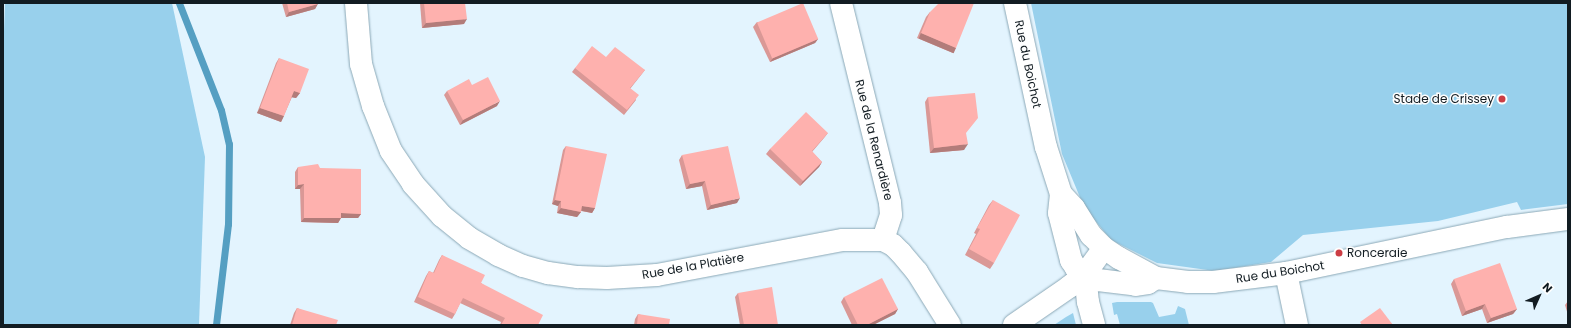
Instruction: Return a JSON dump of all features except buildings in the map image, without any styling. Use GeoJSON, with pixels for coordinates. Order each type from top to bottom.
{"type":"FeatureCollection","features":[{"type":"Feature","properties":{"kind":"street","name":"Rue de la Platière"},"geometry":{"type":"LineString","coordinates":[[356,3],[361,64],[373,106],[390,150],[413,184],[442,216],[469,238],[498,255],[523,266],[548,273],[578,277],[607,278],[657,275],[843,240],[883,240]]}},
{"type":"Feature","properties":{"kind":"street","name":"Rue de la Renardière"},"geometry":{"type":"LineString","coordinates":[[841,3],[890,203],[891,215],[883,240]]}},
{"type":"Feature","properties":{"kind":"street","name":"Rue du Boichot"},"geometry":{"type":"LineString","coordinates":[[1015,3],[1046,147],[1061,194],[1059,213],[1071,260],[1076,268],[1098,280],[1136,285],[1148,283],[1156,278]]}},
{"type":"Feature","properties":{"kind":"street","name":"Rue du Boichot"},"geometry":{"type":"LineString","coordinates":[[1061,194],[1074,208],[1091,235],[1104,248],[1156,278],[1188,282],[1213,282],[1286,273],[1507,227],[1568,219]]}},
{"type":"Feature","properties":{"kind":"street"},"geometry":{"type":"LineString","coordinates":[[883,240],[897,249],[917,272],[950,325]]}},
{"type":"Feature","properties":{"kind":"street"},"geometry":{"type":"LineString","coordinates":[[1014,325],[1069,287],[1085,274],[1104,248]]}},
{"type":"Feature","properties":{"kind":"street"},"geometry":{"type":"LineString","coordinates":[[1286,273],[1297,325]]}},
{"type":"Feature","properties":{"kind":"street"},"geometry":{"type":"LineString","coordinates":[[1085,274],[1088,302],[1094,325]]}},
{"type":"Feature","properties":{"kind":"shaded area"},"geometry":{"type":"Polygon","coordinates":[[[5,3],[172,3],[205,157],[199,325],[3,325],[3,59],[5,3]]]}},
{"type":"Feature","properties":{"kind":"shaded area"},"geometry":{"type":"Polygon","coordinates":[[[1031,3],[1568,3],[1568,204],[1521,210],[1517,202],[1438,221],[1303,235],[1271,262],[1215,271],[1157,263],[1111,240],[1084,207],[1062,154],[1031,3]]]}},
{"type":"Feature","properties":{"kind":"shaded area"},"geometry":{"type":"Polygon","coordinates":[[[1151,302],[1153,303],[1159,317],[1175,314],[1178,306],[1185,309],[1189,325],[1120,325],[1117,314],[1114,315],[1112,303],[1151,302]]]}},
{"type":"Feature","properties":{"kind":"shaded area"},"geometry":{"type":"Polygon","coordinates":[[[1073,313],[1076,325],[1054,325],[1066,317],[1073,313]]]}},
{"type":"Feature","properties":{"kind":"waterway"},"geometry":{"type":"LineString","coordinates":[[179,3],[221,110],[229,144],[228,224],[216,325]]}},
{"type":"Feature","properties":{"kind":"place","name":"Stade de Crissey"},"geometry":{"type":"Point","coordinates":[1502,99]}},
{"type":"Feature","properties":{"kind":"place","name":"Ronceraie"},"geometry":{"type":"Point","coordinates":[1339,253]}}]}
